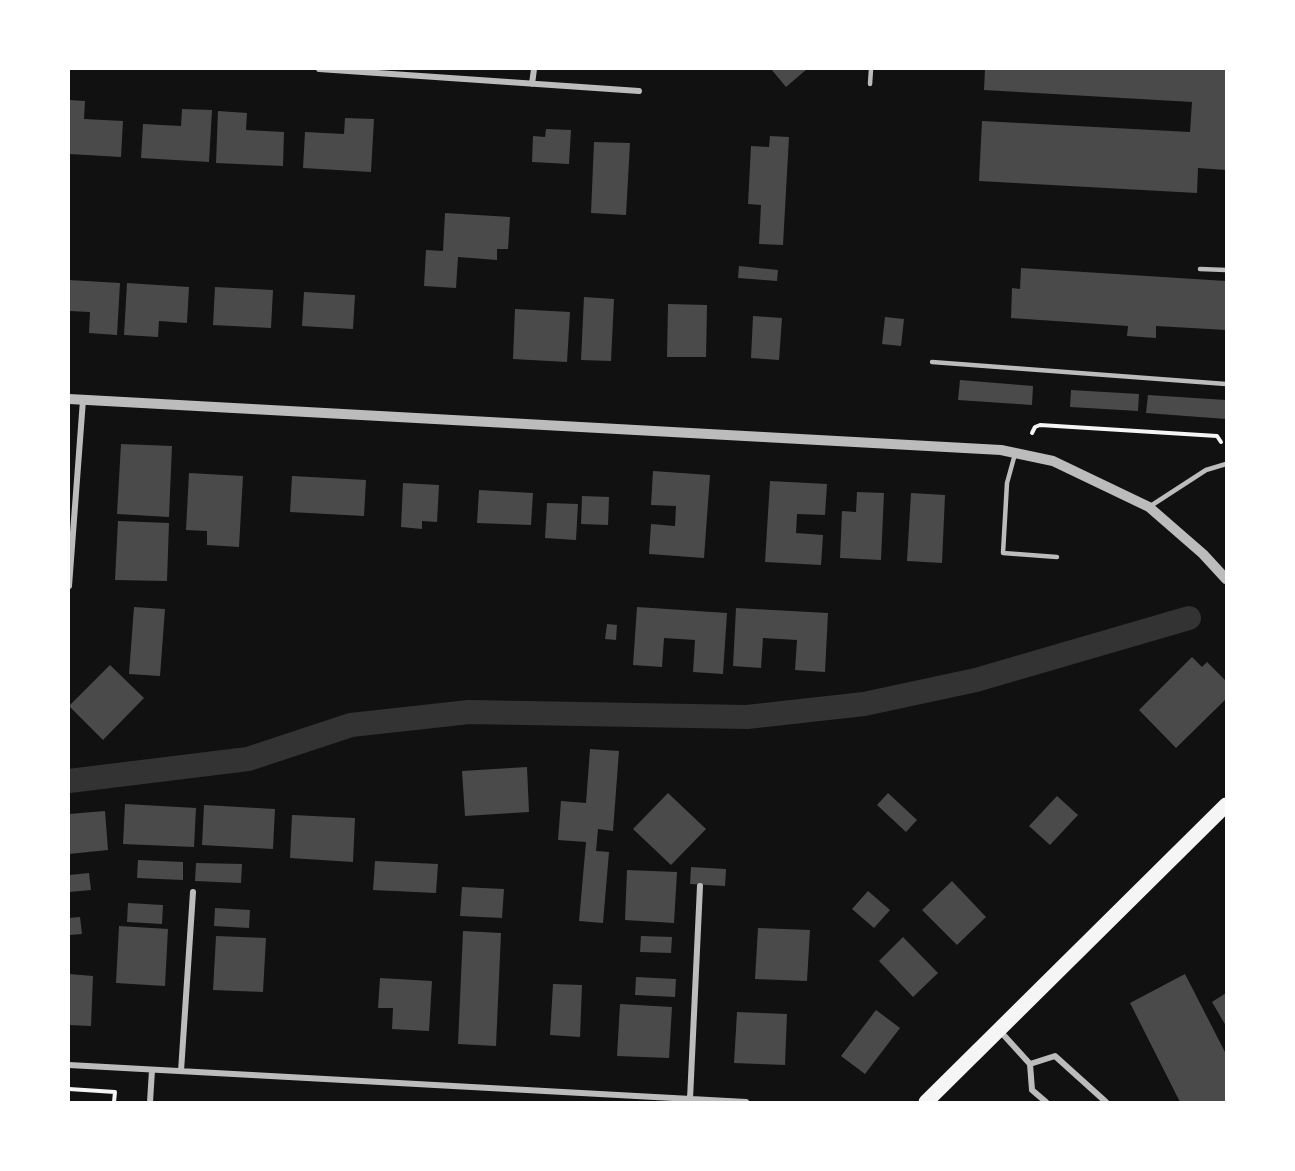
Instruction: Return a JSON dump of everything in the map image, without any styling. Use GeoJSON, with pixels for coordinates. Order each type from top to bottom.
{"type":"FeatureCollection","features":[{"type":"Feature","properties":{"kind":"main road"},"geometry":{"type":"LineString","coordinates":[[926,1102],[1226,805]]}},
{"type":"Feature","properties":{"kind":"street"},"geometry":{"type":"LineString","coordinates":[[319,69],[639,91]]}},
{"type":"Feature","properties":{"kind":"street"},"geometry":{"type":"LineString","coordinates":[[532,84],[534,69]]}},
{"type":"Feature","properties":{"kind":"street"},"geometry":{"type":"LineString","coordinates":[[69,399],[1001,450],[1053,461],[1149,507],[1203,554],[1226,579]]}},
{"type":"Feature","properties":{"kind":"street"},"geometry":{"type":"LineString","coordinates":[[69,586],[83,400]]}},
{"type":"Feature","properties":{"kind":"street"},"geometry":{"type":"LineString","coordinates":[[690,1099],[700,886]]}},
{"type":"Feature","properties":{"kind":"street"},"geometry":{"type":"LineString","coordinates":[[181,1071],[193,892]]}},
{"type":"Feature","properties":{"kind":"street"},"geometry":{"type":"LineString","coordinates":[[1000,1030],[1030,1064],[1032,1090],[1046,1102]]}},
{"type":"Feature","properties":{"kind":"street"},"geometry":{"type":"LineString","coordinates":[[1030,1064],[1055,1056],[1106,1102]]}},
{"type":"Feature","properties":{"kind":"street"},"geometry":{"type":"LineString","coordinates":[[69,1065],[671,1100],[746,1102]]}},
{"type":"Feature","properties":{"kind":"street"},"geometry":{"type":"LineString","coordinates":[[150,1102],[152,1070]]}},
{"type":"Feature","properties":{"kind":"lane"},"geometry":{"type":"LineString","coordinates":[[870,84],[871,69]]}},
{"type":"Feature","properties":{"kind":"lane"},"geometry":{"type":"LineString","coordinates":[[1200,269],[1226,270]]}},
{"type":"Feature","properties":{"kind":"lane"},"geometry":{"type":"LineString","coordinates":[[932,362],[1226,384]]}},
{"type":"Feature","properties":{"kind":"lane"},"geometry":{"type":"LineString","coordinates":[[1015,454],[1007,483],[1003,553],[1057,557]]}},
{"type":"Feature","properties":{"kind":"lane"},"geometry":{"type":"LineString","coordinates":[[1149,507],[1206,470],[1226,464]]}},
{"type":"Feature","properties":{"kind":"path"},"geometry":{"type":"LineString","coordinates":[[1032,432],[1040,425],[1217,436],[1221,442]]}},
{"type":"Feature","properties":{"kind":"path"},"geometry":{"type":"LineString","coordinates":[[69,1089],[115,1092],[114,1102]]}},
{"type":"Feature","properties":{"kind":"building"},"geometry":{"type":"Polygon","coordinates":[[[771,69],[807,69],[786,87],[771,69]]]}},
{"type":"Feature","properties":{"kind":"building"},"geometry":{"type":"Polygon","coordinates":[[[985,69],[1226,69],[1226,170],[1198,168],[1197,193],[979,181],[982,121],[1190,132],[1192,102],[984,90],[985,69]]]}},
{"type":"Feature","properties":{"kind":"building"},"geometry":{"type":"Polygon","coordinates":[[[69,100],[85,101],[84,119],[123,121],[121,157],[69,154],[69,100]]]}},
{"type":"Feature","properties":{"kind":"building"},"geometry":{"type":"Polygon","coordinates":[[[182,109],[212,110],[209,162],[141,158],[143,124],[181,126],[182,109]]]}},
{"type":"Feature","properties":{"kind":"building"},"geometry":{"type":"Polygon","coordinates":[[[218,111],[247,113],[246,130],[284,132],[283,166],[216,163],[218,111]]]}},
{"type":"Feature","properties":{"kind":"building"},"geometry":{"type":"Polygon","coordinates":[[[345,118],[374,119],[371,172],[303,168],[305,132],[344,134],[345,118]]]}},
{"type":"Feature","properties":{"kind":"building"},"geometry":{"type":"Polygon","coordinates":[[[546,129],[571,130],[569,164],[532,162],[533,136],[545,137],[546,129]]]}},
{"type":"Feature","properties":{"kind":"building"},"geometry":{"type":"Polygon","coordinates":[[[770,136],[789,137],[783,245],[759,244],[761,205],[748,204],[751,146],[769,147],[770,136]]]}},
{"type":"Feature","properties":{"kind":"building"},"geometry":{"type":"Polygon","coordinates":[[[594,142],[630,143],[626,215],[591,213],[594,142]]]}},
{"type":"Feature","properties":{"kind":"building"},"geometry":{"type":"Polygon","coordinates":[[[445,213],[510,217],[508,249],[497,249],[497,260],[458,257],[456,288],[424,286],[426,250],[443,251],[445,213]]]}},
{"type":"Feature","properties":{"kind":"building"},"geometry":{"type":"Polygon","coordinates":[[[739,266],[778,270],[777,281],[738,278],[739,266]]]}},
{"type":"Feature","properties":{"kind":"building"},"geometry":{"type":"Polygon","coordinates":[[[1021,268],[1226,281],[1226,330],[1156,326],[1156,338],[1127,336],[1128,326],[1011,318],[1012,288],[1020,289],[1021,268]]]}},
{"type":"Feature","properties":{"kind":"building"},"geometry":{"type":"Polygon","coordinates":[[[69,280],[120,283],[117,335],[89,333],[90,312],[69,311],[69,280]]]}},
{"type":"Feature","properties":{"kind":"building"},"geometry":{"type":"Polygon","coordinates":[[[127,283],[189,287],[187,323],[159,321],[158,337],[124,335],[127,283]]]}},
{"type":"Feature","properties":{"kind":"building"},"geometry":{"type":"Polygon","coordinates":[[[215,287],[273,290],[271,328],[213,325],[215,287]]]}},
{"type":"Feature","properties":{"kind":"building"},"geometry":{"type":"Polygon","coordinates":[[[304,292],[355,295],[353,329],[302,326],[304,292]]]}},
{"type":"Feature","properties":{"kind":"building"},"geometry":{"type":"Polygon","coordinates":[[[584,297],[614,299],[611,361],[581,360],[584,297]]]}},
{"type":"Feature","properties":{"kind":"building"},"geometry":{"type":"Polygon","coordinates":[[[668,304],[707,305],[706,357],[667,357],[668,304]]]}},
{"type":"Feature","properties":{"kind":"building"},"geometry":{"type":"Polygon","coordinates":[[[515,309],[570,312],[567,362],[513,359],[515,309]]]}},
{"type":"Feature","properties":{"kind":"building"},"geometry":{"type":"Polygon","coordinates":[[[753,316],[782,318],[779,360],[751,358],[753,316]]]}},
{"type":"Feature","properties":{"kind":"building"},"geometry":{"type":"Polygon","coordinates":[[[885,317],[904,319],[901,346],[882,344],[885,317]]]}},
{"type":"Feature","properties":{"kind":"building"},"geometry":{"type":"Polygon","coordinates":[[[960,380],[1033,386],[1032,405],[958,400],[960,380]]]}},
{"type":"Feature","properties":{"kind":"building"},"geometry":{"type":"Polygon","coordinates":[[[1071,390],[1139,394],[1138,411],[1070,407],[1071,390]]]}},
{"type":"Feature","properties":{"kind":"building"},"geometry":{"type":"Polygon","coordinates":[[[1148,395],[1226,400],[1226,419],[1146,413],[1148,395]]]}},
{"type":"Feature","properties":{"kind":"building"},"geometry":{"type":"Polygon","coordinates":[[[121,444],[172,446],[169,517],[117,514],[121,444]]]}},
{"type":"Feature","properties":{"kind":"building"},"geometry":{"type":"Polygon","coordinates":[[[653,471],[710,475],[704,558],[649,554],[651,524],[675,526],[676,506],[651,505],[653,471]]]}},
{"type":"Feature","properties":{"kind":"building"},"geometry":{"type":"Polygon","coordinates":[[[189,473],[243,476],[239,547],[207,545],[207,531],[186,530],[189,473]]]}},
{"type":"Feature","properties":{"kind":"building"},"geometry":{"type":"Polygon","coordinates":[[[292,476],[366,480],[364,516],[290,512],[292,476]]]}},
{"type":"Feature","properties":{"kind":"building"},"geometry":{"type":"Polygon","coordinates":[[[770,481],[827,484],[825,515],[797,514],[796,533],[823,535],[821,565],[765,562],[770,481]]]}},
{"type":"Feature","properties":{"kind":"building"},"geometry":{"type":"Polygon","coordinates":[[[403,483],[439,485],[437,522],[422,521],[422,529],[401,527],[403,483]]]}},
{"type":"Feature","properties":{"kind":"building"},"geometry":{"type":"Polygon","coordinates":[[[479,490],[533,493],[531,525],[477,523],[479,490]]]}},
{"type":"Feature","properties":{"kind":"building"},"geometry":{"type":"Polygon","coordinates":[[[857,492],[884,493],[881,560],[840,558],[842,511],[856,512],[857,492]]]}},
{"type":"Feature","properties":{"kind":"building"},"geometry":{"type":"Polygon","coordinates":[[[911,493],[945,495],[942,563],[907,561],[911,493]]]}},
{"type":"Feature","properties":{"kind":"building"},"geometry":{"type":"Polygon","coordinates":[[[582,496],[609,497],[608,525],[581,524],[582,496]]]}},
{"type":"Feature","properties":{"kind":"building"},"geometry":{"type":"Polygon","coordinates":[[[547,503],[578,504],[576,540],[545,538],[547,503]]]}},
{"type":"Feature","properties":{"kind":"building"},"geometry":{"type":"Polygon","coordinates":[[[118,521],[169,523],[167,581],[115,580],[118,521]]]}},
{"type":"Feature","properties":{"kind":"building"},"geometry":{"type":"Polygon","coordinates":[[[134,607],[165,609],[160,676],[129,674],[134,607]]]}},
{"type":"Feature","properties":{"kind":"building"},"geometry":{"type":"Polygon","coordinates":[[[637,607],[727,613],[723,674],[693,672],[695,640],[664,638],[662,667],[633,665],[637,607]]]}},
{"type":"Feature","properties":{"kind":"building"},"geometry":{"type":"Polygon","coordinates":[[[736,608],[828,613],[825,672],[795,670],[797,640],[763,638],[761,668],[733,666],[736,608]]]}},
{"type":"Feature","properties":{"kind":"building"},"geometry":{"type":"Polygon","coordinates":[[[607,624],[617,625],[616,640],[605,639],[607,624]]]}},
{"type":"Feature","properties":{"kind":"building"},"geometry":{"type":"Polygon","coordinates":[[[1192,657],[1202,667],[1207,662],[1226,681],[1226,699],[1176,748],[1139,710],[1192,657]]]}},
{"type":"Feature","properties":{"kind":"building"},"geometry":{"type":"Polygon","coordinates":[[[110,665],[144,698],[103,740],[69,706],[110,665]]]}},
{"type":"Feature","properties":{"kind":"building"},"geometry":{"type":"Polygon","coordinates":[[[590,749],[619,751],[613,831],[598,829],[596,851],[609,852],[603,923],[579,921],[586,842],[558,840],[561,801],[586,803],[590,749]]]}},
{"type":"Feature","properties":{"kind":"building"},"geometry":{"type":"Polygon","coordinates":[[[527,767],[529,812],[465,816],[462,771],[527,767]]]}},
{"type":"Feature","properties":{"kind":"building"},"geometry":{"type":"Polygon","coordinates":[[[668,793],[706,829],[671,865],[633,829],[668,793]]]}},
{"type":"Feature","properties":{"kind":"building"},"geometry":{"type":"Polygon","coordinates":[[[888,793],[917,820],[906,832],[877,805],[888,793]]]}},
{"type":"Feature","properties":{"kind":"building"},"geometry":{"type":"Polygon","coordinates":[[[1057,796],[1078,815],[1050,845],[1029,826],[1057,796]]]}},
{"type":"Feature","properties":{"kind":"building"},"geometry":{"type":"Polygon","coordinates":[[[125,804],[196,808],[194,847],[123,844],[125,804]]]}},
{"type":"Feature","properties":{"kind":"building"},"geometry":{"type":"Polygon","coordinates":[[[204,805],[275,809],[273,849],[202,845],[204,805]]]}},
{"type":"Feature","properties":{"kind":"building"},"geometry":{"type":"Polygon","coordinates":[[[105,811],[108,850],[69,854],[69,814],[105,811]]]}},
{"type":"Feature","properties":{"kind":"building"},"geometry":{"type":"Polygon","coordinates":[[[292,815],[355,818],[353,862],[290,858],[292,815]]]}},
{"type":"Feature","properties":{"kind":"building"},"geometry":{"type":"Polygon","coordinates":[[[138,860],[183,862],[183,880],[137,878],[138,860]]]}},
{"type":"Feature","properties":{"kind":"building"},"geometry":{"type":"Polygon","coordinates":[[[375,861],[438,864],[436,893],[373,890],[375,861]]]}},
{"type":"Feature","properties":{"kind":"building"},"geometry":{"type":"Polygon","coordinates":[[[196,863],[242,864],[241,883],[195,881],[196,863]]]}},
{"type":"Feature","properties":{"kind":"building"},"geometry":{"type":"Polygon","coordinates":[[[691,867],[726,869],[725,886],[690,884],[691,867]]]}},
{"type":"Feature","properties":{"kind":"building"},"geometry":{"type":"Polygon","coordinates":[[[627,870],[677,872],[674,923],[625,920],[627,870]]]}},
{"type":"Feature","properties":{"kind":"building"},"geometry":{"type":"Polygon","coordinates":[[[89,873],[91,890],[69,892],[69,875],[89,873]]]}},
{"type":"Feature","properties":{"kind":"building"},"geometry":{"type":"Polygon","coordinates":[[[952,881],[986,917],[957,945],[922,910],[952,881]]]}},
{"type":"Feature","properties":{"kind":"building"},"geometry":{"type":"Polygon","coordinates":[[[462,887],[504,889],[502,918],[460,916],[462,887]]]}},
{"type":"Feature","properties":{"kind":"building"},"geometry":{"type":"Polygon","coordinates":[[[868,891],[890,910],[874,928],[852,909],[868,891]]]}},
{"type":"Feature","properties":{"kind":"building"},"geometry":{"type":"Polygon","coordinates":[[[128,903],[163,905],[162,924],[127,922],[128,903]]]}},
{"type":"Feature","properties":{"kind":"building"},"geometry":{"type":"Polygon","coordinates":[[[215,908],[250,910],[249,928],[214,926],[215,908]]]}},
{"type":"Feature","properties":{"kind":"building"},"geometry":{"type":"Polygon","coordinates":[[[80,917],[82,934],[69,935],[69,918],[80,917]]]}},
{"type":"Feature","properties":{"kind":"building"},"geometry":{"type":"Polygon","coordinates":[[[119,926],[168,929],[165,986],[116,983],[119,926]]]}},
{"type":"Feature","properties":{"kind":"building"},"geometry":{"type":"Polygon","coordinates":[[[758,928],[810,930],[807,981],[755,979],[758,928]]]}},
{"type":"Feature","properties":{"kind":"building"},"geometry":{"type":"Polygon","coordinates":[[[463,931],[501,933],[496,1046],[458,1044],[463,931]]]}},
{"type":"Feature","properties":{"kind":"building"},"geometry":{"type":"Polygon","coordinates":[[[216,936],[266,938],[263,992],[213,990],[216,936]]]}},
{"type":"Feature","properties":{"kind":"building"},"geometry":{"type":"Polygon","coordinates":[[[641,936],[672,937],[671,953],[640,952],[641,936]]]}},
{"type":"Feature","properties":{"kind":"building"},"geometry":{"type":"Polygon","coordinates":[[[903,937],[938,973],[913,997],[879,961],[903,937]]]}},
{"type":"Feature","properties":{"kind":"building"},"geometry":{"type":"Polygon","coordinates":[[[69,974],[93,976],[91,1026],[69,1025],[69,974]]]}},
{"type":"Feature","properties":{"kind":"building"},"geometry":{"type":"Polygon","coordinates":[[[1185,974],[1226,1054],[1226,1102],[1180,1102],[1130,1003],[1185,974]]]}},
{"type":"Feature","properties":{"kind":"building"},"geometry":{"type":"Polygon","coordinates":[[[636,977],[676,979],[675,997],[635,995],[636,977]]]}},
{"type":"Feature","properties":{"kind":"building"},"geometry":{"type":"Polygon","coordinates":[[[380,978],[432,981],[429,1031],[392,1029],[393,1008],[378,1008],[380,978]]]}},
{"type":"Feature","properties":{"kind":"building"},"geometry":{"type":"Polygon","coordinates":[[[553,984],[582,985],[580,1037],[550,1035],[553,984]]]}},
{"type":"Feature","properties":{"kind":"building"},"geometry":{"type":"Polygon","coordinates":[[[1226,993],[1226,1026],[1212,1002],[1226,993]]]}},
{"type":"Feature","properties":{"kind":"building"},"geometry":{"type":"Polygon","coordinates":[[[620,1004],[672,1007],[669,1058],[617,1056],[620,1004]]]}},
{"type":"Feature","properties":{"kind":"building"},"geometry":{"type":"Polygon","coordinates":[[[876,1010],[900,1028],[865,1074],[841,1056],[876,1010]]]}},
{"type":"Feature","properties":{"kind":"building"},"geometry":{"type":"Polygon","coordinates":[[[737,1012],[787,1014],[785,1065],[734,1063],[737,1012]]]}},
{"type":"Feature","properties":{"kind":"waterway"},"geometry":{"type":"LineString","coordinates":[[69,781],[248,759],[351,725],[469,712],[747,717],[864,704],[976,680],[1189,618]]}}]}
